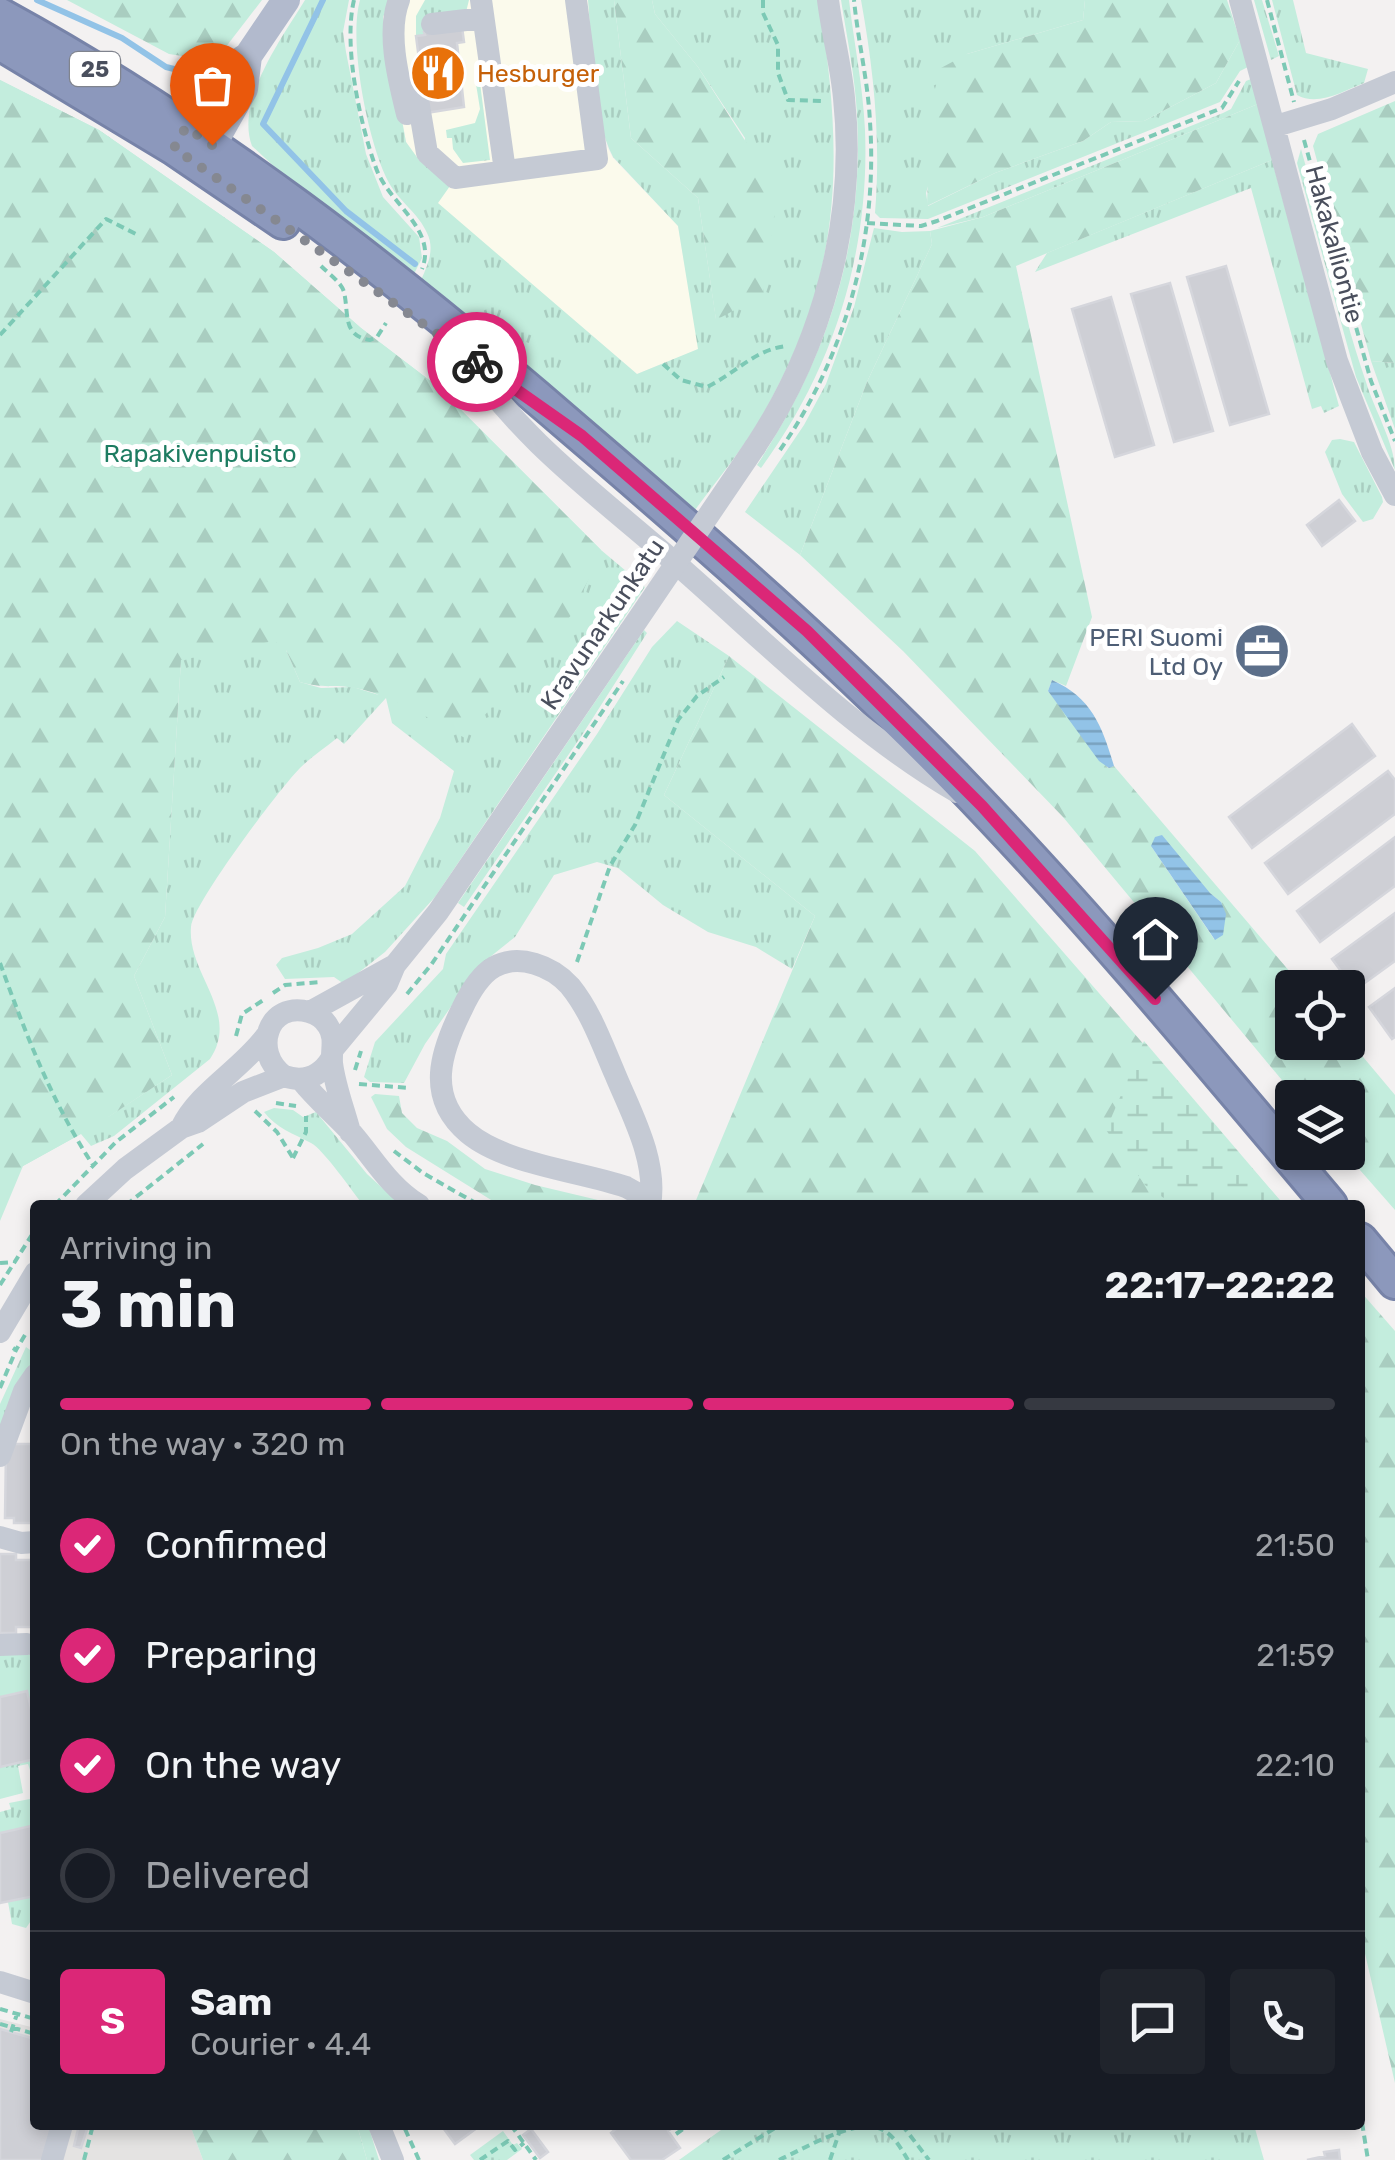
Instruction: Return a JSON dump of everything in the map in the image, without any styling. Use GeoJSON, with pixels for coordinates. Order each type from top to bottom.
{"type":"FeatureCollection","features":[{"type":"Feature","properties":{"kind":"highway","name":"25"},"geometry":{"type":"LineString","coordinates":[[0,15],[117,82],[193,146],[465,354],[582,436]]}},
{"type":"Feature","properties":{"kind":"highway","name":"25"},"geometry":{"type":"LineString","coordinates":[[0,43],[193,146],[474,342],[807,631],[982,806],[1099,935],[1326,1200]]}},
{"type":"Feature","properties":{"kind":"highway"},"geometry":{"type":"LineString","coordinates":[[1365,1246],[1395,1282]]}},
{"type":"Feature","properties":{"kind":"main road"},"geometry":{"type":"LineString","coordinates":[[193,146],[224,71],[248,56],[281,4]]}},
{"type":"Feature","properties":{"kind":"street"},"geometry":{"type":"LineString","coordinates":[[400,0],[393,29],[412,136],[455,178],[597,159],[576,0]]}},
{"type":"Feature","properties":{"kind":"street"},"geometry":{"type":"LineString","coordinates":[[414,0],[408,27],[427,153]]}},
{"type":"Feature","properties":{"kind":"street","name":"Kravunarkunkatu"},"geometry":{"type":"LineString","coordinates":[[332,1053],[347,1028],[387,984],[395,965],[438,912],[756,448],[786,395],[810,341],[831,278],[839,234],[846,165],[844,98],[828,0]]}},
{"type":"Feature","properties":{"kind":"street","name":"Hakakalliontie"},"geometry":{"type":"LineString","coordinates":[[1240,0],[1337,361],[1372,452],[1395,495]]}},
{"type":"Feature","properties":{"kind":"street"},"geometry":{"type":"LineString","coordinates":[[432,24],[482,9],[505,171]]}},
{"type":"Feature","properties":{"kind":"street"},"geometry":{"type":"LineString","coordinates":[[1276,126],[1332,109],[1395,82]]}},
{"type":"Feature","properties":{"kind":"street"},"geometry":{"type":"LineString","coordinates":[[465,354],[484,386],[548,450],[816,686],[884,744],[982,806]]}},
{"type":"Feature","properties":{"kind":"street"},"geometry":{"type":"LineString","coordinates":[[642,1200],[626,1187],[524,1159],[470,1136],[455,1121],[444,1100],[440,1079],[444,1044],[466,1001],[493,968],[517,961],[533,962],[568,985],[594,1024],[647,1155],[646,1200]]}},
{"type":"Feature","properties":{"kind":"street","name":"Kravunarkunkatu"},"geometry":{"type":"LineString","coordinates":[[310,1012],[395,965]]}},
{"type":"Feature","properties":{"kind":"street"},"geometry":{"type":"LineString","coordinates":[[180,1128],[190,1110],[249,1058],[281,1016],[299,1011],[310,1012],[328,1026],[350,1132]]}},
{"type":"Feature","properties":{"kind":"street"},"geometry":{"type":"LineString","coordinates":[[266,1036],[268,1060],[350,1132],[388,1180],[414,1200]]}},
{"type":"Feature","properties":{"kind":"street"},"geometry":{"type":"LineString","coordinates":[[91,1200],[180,1128],[198,1122],[243,1092],[319,1074],[332,1053]]}},
{"type":"Feature","properties":{"kind":"street"},"geometry":{"type":"LineString","coordinates":[[0,1332],[5,1295],[30,1277]]}},
{"type":"Feature","properties":{"kind":"street"},"geometry":{"type":"LineString","coordinates":[[0,1456],[30,1382]]}},
{"type":"Feature","properties":{"kind":"street"},"geometry":{"type":"LineString","coordinates":[[0,1538],[30,1541]]}},
{"type":"Feature","properties":{"kind":"street"},"geometry":{"type":"LineString","coordinates":[[0,1644],[27,1644]]}},
{"type":"Feature","properties":{"kind":"street"},"geometry":{"type":"LineString","coordinates":[[0,1982],[30,1991]]}},
{"type":"Feature","properties":{"kind":"street"},"geometry":{"type":"LineString","coordinates":[[52,2160],[61,2130]]}},
{"type":"Feature","properties":{"kind":"street"},"geometry":{"type":"LineString","coordinates":[[380,2130],[394,2160]]}},
{"type":"Feature","properties":{"kind":"path"},"geometry":{"type":"LineString","coordinates":[[354,0],[349,27],[350,56],[376,168],[387,190],[422,235],[426,247],[422,269]]}},
{"type":"Feature","properties":{"kind":"path"},"geometry":{"type":"LineString","coordinates":[[764,0],[763,13],[778,45],[778,73],[788,100],[808,103],[844,98]]}},
{"type":"Feature","properties":{"kind":"path"},"geometry":{"type":"LineString","coordinates":[[1267,0],[1372,381],[1395,442]]}},
{"type":"Feature","properties":{"kind":"path"},"geometry":{"type":"LineString","coordinates":[[866,222],[922,226],[937,222],[1222,108],[1241,77],[1284,63]]}},
{"type":"Feature","properties":{"kind":"path"},"geometry":{"type":"LineString","coordinates":[[0,335],[106,219],[138,234]]}},
{"type":"Feature","properties":{"kind":"path"},"geometry":{"type":"LineString","coordinates":[[321,266],[344,288],[348,325],[354,334],[370,340],[377,337],[386,323]]}},
{"type":"Feature","properties":{"kind":"path"},"geometry":{"type":"LineString","coordinates":[[663,364],[681,380],[708,388],[764,350],[810,341]]}},
{"type":"Feature","properties":{"kind":"path"},"geometry":{"type":"LineString","coordinates":[[568,985],[610,866],[635,826],[678,720],[696,696],[724,677]]}},
{"type":"Feature","properties":{"kind":"path"},"geometry":{"type":"LineString","coordinates":[[0,963],[63,1114],[93,1165]]}},
{"type":"Feature","properties":{"kind":"path"},"geometry":{"type":"LineString","coordinates":[[361,1100],[355,1083],[370,1088],[410,1088]]}},
{"type":"Feature","properties":{"kind":"path"},"geometry":{"type":"LineString","coordinates":[[60,1200],[116,1142],[173,1098]]}},
{"type":"Feature","properties":{"kind":"path"},"geometry":{"type":"LineString","coordinates":[[255,1111],[278,1132],[293,1158],[306,1132],[306,1110]]}},
{"type":"Feature","properties":{"kind":"path"},"geometry":{"type":"LineString","coordinates":[[389,1146],[423,1173],[470,1200]]}},
{"type":"Feature","properties":{"kind":"path"},"geometry":{"type":"LineString","coordinates":[[5,1295],[30,1241]]}},
{"type":"Feature","properties":{"kind":"path"},"geometry":{"type":"LineString","coordinates":[[0,1388],[16,1350]]}},
{"type":"Feature","properties":{"kind":"path"},"geometry":{"type":"LineString","coordinates":[[0,2009],[30,2018]]}},
{"type":"Feature","properties":{"kind":"path"},"geometry":{"type":"LineString","coordinates":[[12,2030],[16,2014]]}},
{"type":"Feature","properties":{"kind":"path"},"geometry":{"type":"LineString","coordinates":[[0,2024],[30,2033]]}},
{"type":"Feature","properties":{"kind":"path"},"geometry":{"type":"LineString","coordinates":[[84,2160],[93,2130]]}},
{"type":"Feature","properties":{"kind":"path"},"geometry":{"type":"LineString","coordinates":[[405,2130],[419,2160]]}},
{"type":"Feature","properties":{"kind":"path"},"geometry":{"type":"LineString","coordinates":[[515,2130],[536,2160]]}},
{"type":"Feature","properties":{"kind":"path"},"geometry":{"type":"LineString","coordinates":[[676,2134],[682,2130]]}},
{"type":"Feature","properties":{"kind":"path"},"geometry":{"type":"LineString","coordinates":[[724,2160],[772,2130]]}},
{"type":"Feature","properties":{"kind":"path"},"geometry":{"type":"LineString","coordinates":[[830,2160],[838,2130]]}},
{"type":"Feature","properties":{"kind":"path"},"geometry":{"type":"LineString","coordinates":[[780,2160],[839,2133],[857,2130]]}},
{"type":"Feature","properties":{"kind":"path"},"geometry":{"type":"LineString","coordinates":[[880,2130],[895,2138],[908,2160]]}},
{"type":"Feature","properties":{"kind":"path"},"geometry":{"type":"LineString","coordinates":[[906,2130],[929,2160]]}},
{"type":"Feature","properties":{"kind":"path"},"geometry":{"type":"LineString","coordinates":[[1363,2130],[1368,2160]]}},
{"type":"Feature","properties":{"kind":"path"},"geometry":{"type":"LineString","coordinates":[[480,2160],[508,2141],[515,2150],[524,2143]]}},
{"type":"Feature","properties":{"kind":"shaded area"},"geometry":{"type":"Polygon","coordinates":[[[390,0],[588,0],[606,145],[613,158],[678,226],[699,349],[637,374],[437,203],[419,160],[406,142],[383,16],[390,0]]]}},
{"type":"Feature","properties":{"kind":"shaded area"},"geometry":{"type":"Polygon","coordinates":[[[0,2019],[30,2027],[30,2130],[192,2130],[203,2160],[0,2160],[0,2019]]]}},
{"type":"Feature","properties":{"kind":"green space"},"geometry":{"type":"Polygon","coordinates":[[[67,0],[262,0],[215,61],[169,54],[67,0]]]}},
{"type":"Feature","properties":{"kind":"green space"},"geometry":{"type":"Polygon","coordinates":[[[305,0],[349,0],[343,32],[366,154],[383,197],[419,237],[422,258],[411,280],[325,214],[252,146],[248,128],[255,90],[305,0]]]}},
{"type":"Feature","properties":{"kind":"green space"},"geometry":{"type":"Polygon","coordinates":[[[360,0],[390,0],[383,17],[406,142],[419,160],[450,186],[438,203],[637,374],[698,349],[678,226],[613,157],[606,140],[594,81],[588,0],[614,0],[631,138],[698,198],[716,319],[745,138],[698,67],[655,14],[652,0],[819,0],[834,164],[823,263],[789,364],[762,416],[695,510],[419,285],[429,259],[430,240],[389,183],[374,144],[358,66],[360,0]]]}},
{"type":"Feature","properties":{"kind":"green space"},"geometry":{"type":"Polygon","coordinates":[[[425,0],[469,0],[466,12],[423,18],[425,35],[416,36],[416,16],[425,0]]]}},
{"type":"Feature","properties":{"kind":"green space"},"geometry":{"type":"Polygon","coordinates":[[[614,0],[652,0],[655,14],[698,67],[778,192],[763,295],[716,320],[698,198],[631,138],[614,0]]]}},
{"type":"Feature","properties":{"kind":"green space"},"geometry":{"type":"Polygon","coordinates":[[[841,0],[849,0],[864,114],[861,221],[842,308],[827,350],[808,391],[761,468],[757,465],[804,383],[822,341],[847,254],[858,163],[857,115],[841,0]]]}},
{"type":"Feature","properties":{"kind":"green space"},"geometry":{"type":"Polygon","coordinates":[[[861,0],[1085,0],[1083,20],[967,54],[926,193],[928,206],[995,173],[1083,141],[1111,122],[1144,121],[1216,83],[1240,40],[1248,67],[1240,71],[1220,102],[928,219],[880,218],[875,213],[875,106],[861,0]]]}},
{"type":"Feature","properties":{"kind":"green space"},"geometry":{"type":"Polygon","coordinates":[[[1085,0],[1227,0],[1240,40],[1216,83],[1144,121],[1111,122],[1083,141],[995,173],[927,206],[930,106],[941,68],[967,54],[1083,20],[1085,0]]]}},
{"type":"Feature","properties":{"kind":"green space"},"geometry":{"type":"Polygon","coordinates":[[[1254,0],[1262,0],[1279,56],[1271,60],[1254,0]]]}},
{"type":"Feature","properties":{"kind":"green space"},"geometry":{"type":"Polygon","coordinates":[[[1272,0],[1293,0],[1306,53],[1368,69],[1364,83],[1322,99],[1297,95],[1272,0]]]}},
{"type":"Feature","properties":{"kind":"green space"},"geometry":{"type":"Polygon","coordinates":[[[1251,79],[1258,104],[983,217],[937,228],[1223,113],[1231,109],[1246,81],[1251,79]]]}},
{"type":"Feature","properties":{"kind":"green space","name":"Rapakivenpuisto"},"geometry":{"type":"Polygon","coordinates":[[[0,80],[99,130],[274,252],[361,328],[437,386],[601,550],[645,587],[435,897],[385,952],[344,984],[334,977],[285,979],[276,965],[282,958],[352,934],[405,886],[440,818],[454,771],[392,723],[386,698],[344,744],[337,738],[304,764],[238,847],[195,915],[192,944],[220,1026],[210,1059],[114,1136],[91,1146],[81,1134],[23,1166],[0,1085],[0,80]],[[286,650],[300,682],[321,688],[353,687],[379,695],[286,650]],[[181,660],[108,1117],[172,1075],[134,976],[165,917],[181,660]]]}},
{"type":"Feature","properties":{"kind":"green space","name":"Rapakivenpuisto"},"geometry":{"type":"Polygon","coordinates":[[[0,80],[99,130],[274,252],[361,328],[437,386],[601,550],[574,612],[465,738],[384,696],[355,688],[300,682],[286,650],[274,641],[181,660],[165,917],[134,976],[172,1075],[95,1126],[23,1166],[0,1221],[0,80]]]}},
{"type":"Feature","properties":{"kind":"green space"},"geometry":{"type":"Polygon","coordinates":[[[480,83],[490,160],[463,163],[446,130],[475,123],[480,109],[476,84],[480,83]]]}},
{"type":"Feature","properties":{"kind":"green space"},"geometry":{"type":"Polygon","coordinates":[[[1395,101],[1395,363],[1371,361],[1313,146],[1318,134],[1395,101]]]}},
{"type":"Feature","properties":{"kind":"green space"},"geometry":{"type":"Polygon","coordinates":[[[1258,104],[1272,160],[1016,266],[1092,617],[1066,686],[1052,680],[1048,691],[1108,768],[1114,766],[1288,970],[1275,970],[1275,1060],[1365,1059],[1395,1095],[1395,1210],[1360,1170],[1365,1170],[1365,1080],[1282,1080],[1063,817],[903,651],[800,555],[867,382],[932,244],[930,231],[983,217],[1258,104]],[[1151,846],[1214,939],[1221,902],[1151,846]]]}},
{"type":"Feature","properties":{"kind":"green space"},"geometry":{"type":"Polygon","coordinates":[[[1301,149],[1348,324],[1392,449],[1395,470],[1356,377],[1297,163],[1301,149]]]}},
{"type":"Feature","properties":{"kind":"green space"},"geometry":{"type":"Polygon","coordinates":[[[1272,160],[1339,406],[1324,413],[1321,406],[1312,409],[1251,188],[1035,272],[1047,253],[1272,160]]]}},
{"type":"Feature","properties":{"kind":"green space"},"geometry":{"type":"Polygon","coordinates":[[[874,228],[930,231],[932,244],[867,382],[800,555],[745,512],[804,425],[826,384],[854,307],[874,228]]]}},
{"type":"Feature","properties":{"kind":"green space"},"geometry":{"type":"Polygon","coordinates":[[[1371,361],[1395,363],[1395,429],[1371,361]]]}},
{"type":"Feature","properties":{"kind":"green space"},"geometry":{"type":"Polygon","coordinates":[[[1332,440],[1354,442],[1382,497],[1373,519],[1363,522],[1342,494],[1325,452],[1332,440]]]}},
{"type":"Feature","properties":{"kind":"green space"},"geometry":{"type":"Polygon","coordinates":[[[677,621],[729,656],[664,795],[815,916],[792,969],[756,947],[708,932],[663,905],[618,868],[597,862],[554,875],[515,937],[480,965],[425,1044],[404,1083],[370,1082],[364,1077],[375,1042],[443,969],[446,954],[652,647],[677,621]]]}},
{"type":"Feature","properties":{"kind":"green space"},"geometry":{"type":"Polygon","coordinates":[[[644,630],[647,633],[582,735],[464,907],[458,903],[644,630]]]}},
{"type":"Feature","properties":{"kind":"green space"},"geometry":{"type":"Polygon","coordinates":[[[729,656],[975,851],[1280,1200],[696,1200],[815,916],[664,795],[729,656]]]}},
{"type":"Feature","properties":{"kind":"green space"},"geometry":{"type":"Polygon","coordinates":[[[1144,1041],[1280,1200],[1167,1200],[1145,1185],[1106,1130],[1144,1041]]]}},
{"type":"Feature","properties":{"kind":"green space"},"geometry":{"type":"Polygon","coordinates":[[[399,1096],[402,1113],[417,1128],[447,1141],[485,1169],[598,1200],[491,1200],[406,1147],[387,1129],[371,1097],[399,1096]]]}},
{"type":"Feature","properties":{"kind":"green space"},"geometry":{"type":"Polygon","coordinates":[[[274,1108],[293,1110],[303,1117],[316,1112],[367,1174],[396,1200],[359,1200],[316,1147],[264,1112],[274,1108]]]}},
{"type":"Feature","properties":{"kind":"green space"},"geometry":{"type":"Polygon","coordinates":[[[1365,1297],[1395,1331],[1395,2083],[1365,1954],[1365,1297]]]}},
{"type":"Feature","properties":{"kind":"green space"},"geometry":{"type":"Polygon","coordinates":[[[26,1347],[30,1350],[30,1366],[0,1440],[0,1404],[26,1347]]]}},
{"type":"Feature","properties":{"kind":"green space"},"geometry":{"type":"Polygon","coordinates":[[[30,1634],[30,1645],[18,1635],[30,1634]]]}},
{"type":"Feature","properties":{"kind":"green space"},"geometry":{"type":"Polygon","coordinates":[[[30,1645],[30,1704],[27,1691],[0,1697],[0,1653],[29,1655],[30,1645]]]}},
{"type":"Feature","properties":{"kind":"green space"},"geometry":{"type":"Polygon","coordinates":[[[30,1760],[30,1770],[28,1764],[18,1766],[23,1793],[0,1799],[0,1767],[30,1760]]]}},
{"type":"Feature","properties":{"kind":"green space"},"geometry":{"type":"Polygon","coordinates":[[[30,1799],[30,1826],[0,1833],[0,1812],[11,1809],[9,1803],[30,1799]]]}},
{"type":"Feature","properties":{"kind":"green space"},"geometry":{"type":"Polygon","coordinates":[[[30,1897],[30,1922],[26,1928],[12,1924],[8,1902],[30,1897]]]}},
{"type":"Feature","properties":{"kind":"green space"},"geometry":{"type":"Polygon","coordinates":[[[192,2130],[358,2130],[367,2160],[203,2160],[192,2130]]]}},
{"type":"Feature","properties":{"kind":"green space"},"geometry":{"type":"Polygon","coordinates":[[[358,2130],[370,2130],[379,2160],[367,2160],[358,2130]]]}},
{"type":"Feature","properties":{"kind":"green space"},"geometry":{"type":"Polygon","coordinates":[[[721,2130],[1255,2130],[1264,2160],[679,2160],[721,2130]]]}},
{"type":"Feature","properties":{"kind":"green space"},"geometry":{"type":"Polygon","coordinates":[[[503,2131],[513,2145],[517,2143],[522,2149],[507,2160],[474,2160],[470,2155],[503,2131]]]}},
{"type":"Feature","properties":{"kind":"water"},"geometry":{"type":"Polygon","coordinates":[[[1052,680],[1077,695],[1094,715],[1114,766],[1109,768],[1099,761],[1048,691],[1052,680]]]}},
{"type":"Feature","properties":{"kind":"water"},"geometry":{"type":"Polygon","coordinates":[[[1162,835],[1221,902],[1226,914],[1223,935],[1215,940],[1151,846],[1155,837],[1162,835]]]}},
{"type":"Feature","properties":{"kind":"building"},"geometry":{"type":"Polygon","coordinates":[[[462,27],[464,42],[457,43],[464,107],[426,113],[416,36],[462,27]]]}},
{"type":"Feature","properties":{"kind":"building"},"geometry":{"type":"Polygon","coordinates":[[[1226,266],[1269,414],[1230,425],[1187,277],[1226,266]]]}},
{"type":"Feature","properties":{"kind":"building"},"geometry":{"type":"Polygon","coordinates":[[[1170,283],[1213,431],[1174,442],[1131,294],[1170,283]]]}},
{"type":"Feature","properties":{"kind":"building"},"geometry":{"type":"Polygon","coordinates":[[[1111,297],[1154,445],[1115,457],[1072,309],[1111,297]]]}},
{"type":"Feature","properties":{"kind":"building"},"geometry":{"type":"Polygon","coordinates":[[[1339,500],[1355,521],[1322,546],[1307,525],[1339,500]]]}},
{"type":"Feature","properties":{"kind":"building"},"geometry":{"type":"Polygon","coordinates":[[[1352,724],[1375,756],[1252,848],[1229,817],[1352,724]]]}},
{"type":"Feature","properties":{"kind":"building"},"geometry":{"type":"Polygon","coordinates":[[[1388,771],[1395,780],[1395,814],[1288,894],[1265,863],[1388,771]]]}},
{"type":"Feature","properties":{"kind":"building"},"geometry":{"type":"Polygon","coordinates":[[[1395,837],[1395,886],[1320,942],[1297,911],[1395,837]]]}},
{"type":"Feature","properties":{"kind":"building"},"geometry":{"type":"Polygon","coordinates":[[[1395,913],[1395,961],[1365,983],[1365,970],[1340,970],[1332,959],[1395,913]]]}},
{"type":"Feature","properties":{"kind":"building"},"geometry":{"type":"Polygon","coordinates":[[[1395,988],[1395,1037],[1392,1039],[1369,1007],[1395,988]]]}},
{"type":"Feature","properties":{"kind":"building"},"geometry":{"type":"Polygon","coordinates":[[[14,1444],[30,1444],[30,1523],[14,1523],[14,1518],[5,1518],[6,1450],[14,1444]]]}},
{"type":"Feature","properties":{"kind":"building"},"geometry":{"type":"Polygon","coordinates":[[[0,1554],[16,1554],[16,1560],[30,1560],[30,1627],[16,1627],[16,1633],[0,1633],[0,1554]]]}},
{"type":"Feature","properties":{"kind":"building"},"geometry":{"type":"Polygon","coordinates":[[[27,1691],[30,1760],[0,1767],[0,1697],[27,1691]]]}},
{"type":"Feature","properties":{"kind":"building"},"geometry":{"type":"Polygon","coordinates":[[[30,1826],[30,1897],[0,1903],[0,1833],[30,1826]]]}},
{"type":"Feature","properties":{"kind":"building"},"geometry":{"type":"Polygon","coordinates":[[[0,2029],[30,2038],[30,2130],[52,2130],[44,2160],[0,2160],[0,2029]]]}},
{"type":"Feature","properties":{"kind":"building"},"geometry":{"type":"Polygon","coordinates":[[[78,2130],[87,2130],[81,2148],[74,2146],[78,2130]]]}},
{"type":"Feature","properties":{"kind":"building"},"geometry":{"type":"Polygon","coordinates":[[[445,2130],[474,2130],[455,2144],[445,2130]]]}},
{"type":"Feature","properties":{"kind":"building"},"geometry":{"type":"Polygon","coordinates":[[[532,2130],[548,2152],[540,2158],[523,2135],[532,2130]]]}},
{"type":"Feature","properties":{"kind":"building"},"geometry":{"type":"Polygon","coordinates":[[[669,2130],[680,2148],[662,2160],[631,2160],[611,2133],[669,2130]]]}},
{"type":"Feature","properties":{"kind":"building"},"geometry":{"type":"Polygon","coordinates":[[[1339,2150],[1340,2160],[1307,2160],[1325,2156],[1324,2152],[1339,2150]]]}},
{"type":"Feature","properties":{"kind":"waterway"},"geometry":{"type":"LineString","coordinates":[[37,0],[122,38],[166,67],[182,71],[197,58]]}},
{"type":"Feature","properties":{"kind":"waterway"},"geometry":{"type":"LineString","coordinates":[[323,0],[263,124],[346,211],[415,264]]}},
{"type":"Feature","properties":{"kind":"way so far"},"geometry":{"type":"LineString","coordinates":[[212,145],[186,127],[174,148],[477,362]]}},
{"type":"Feature","properties":{"kind":"place","name":"Hesburger"},"geometry":{"type":"Point","coordinates":[438,73]}},
{"type":"Feature","properties":{"kind":"place","name":"PERI Suomi Ltd Oy"},"geometry":{"type":"Point","coordinates":[1262,651]}},
{"type":"Feature","properties":{"kind":"route"},"geometry":{"type":"LineString","coordinates":[[477,362],[582,436],[807,631],[982,806],[1155,999]]}}]}
